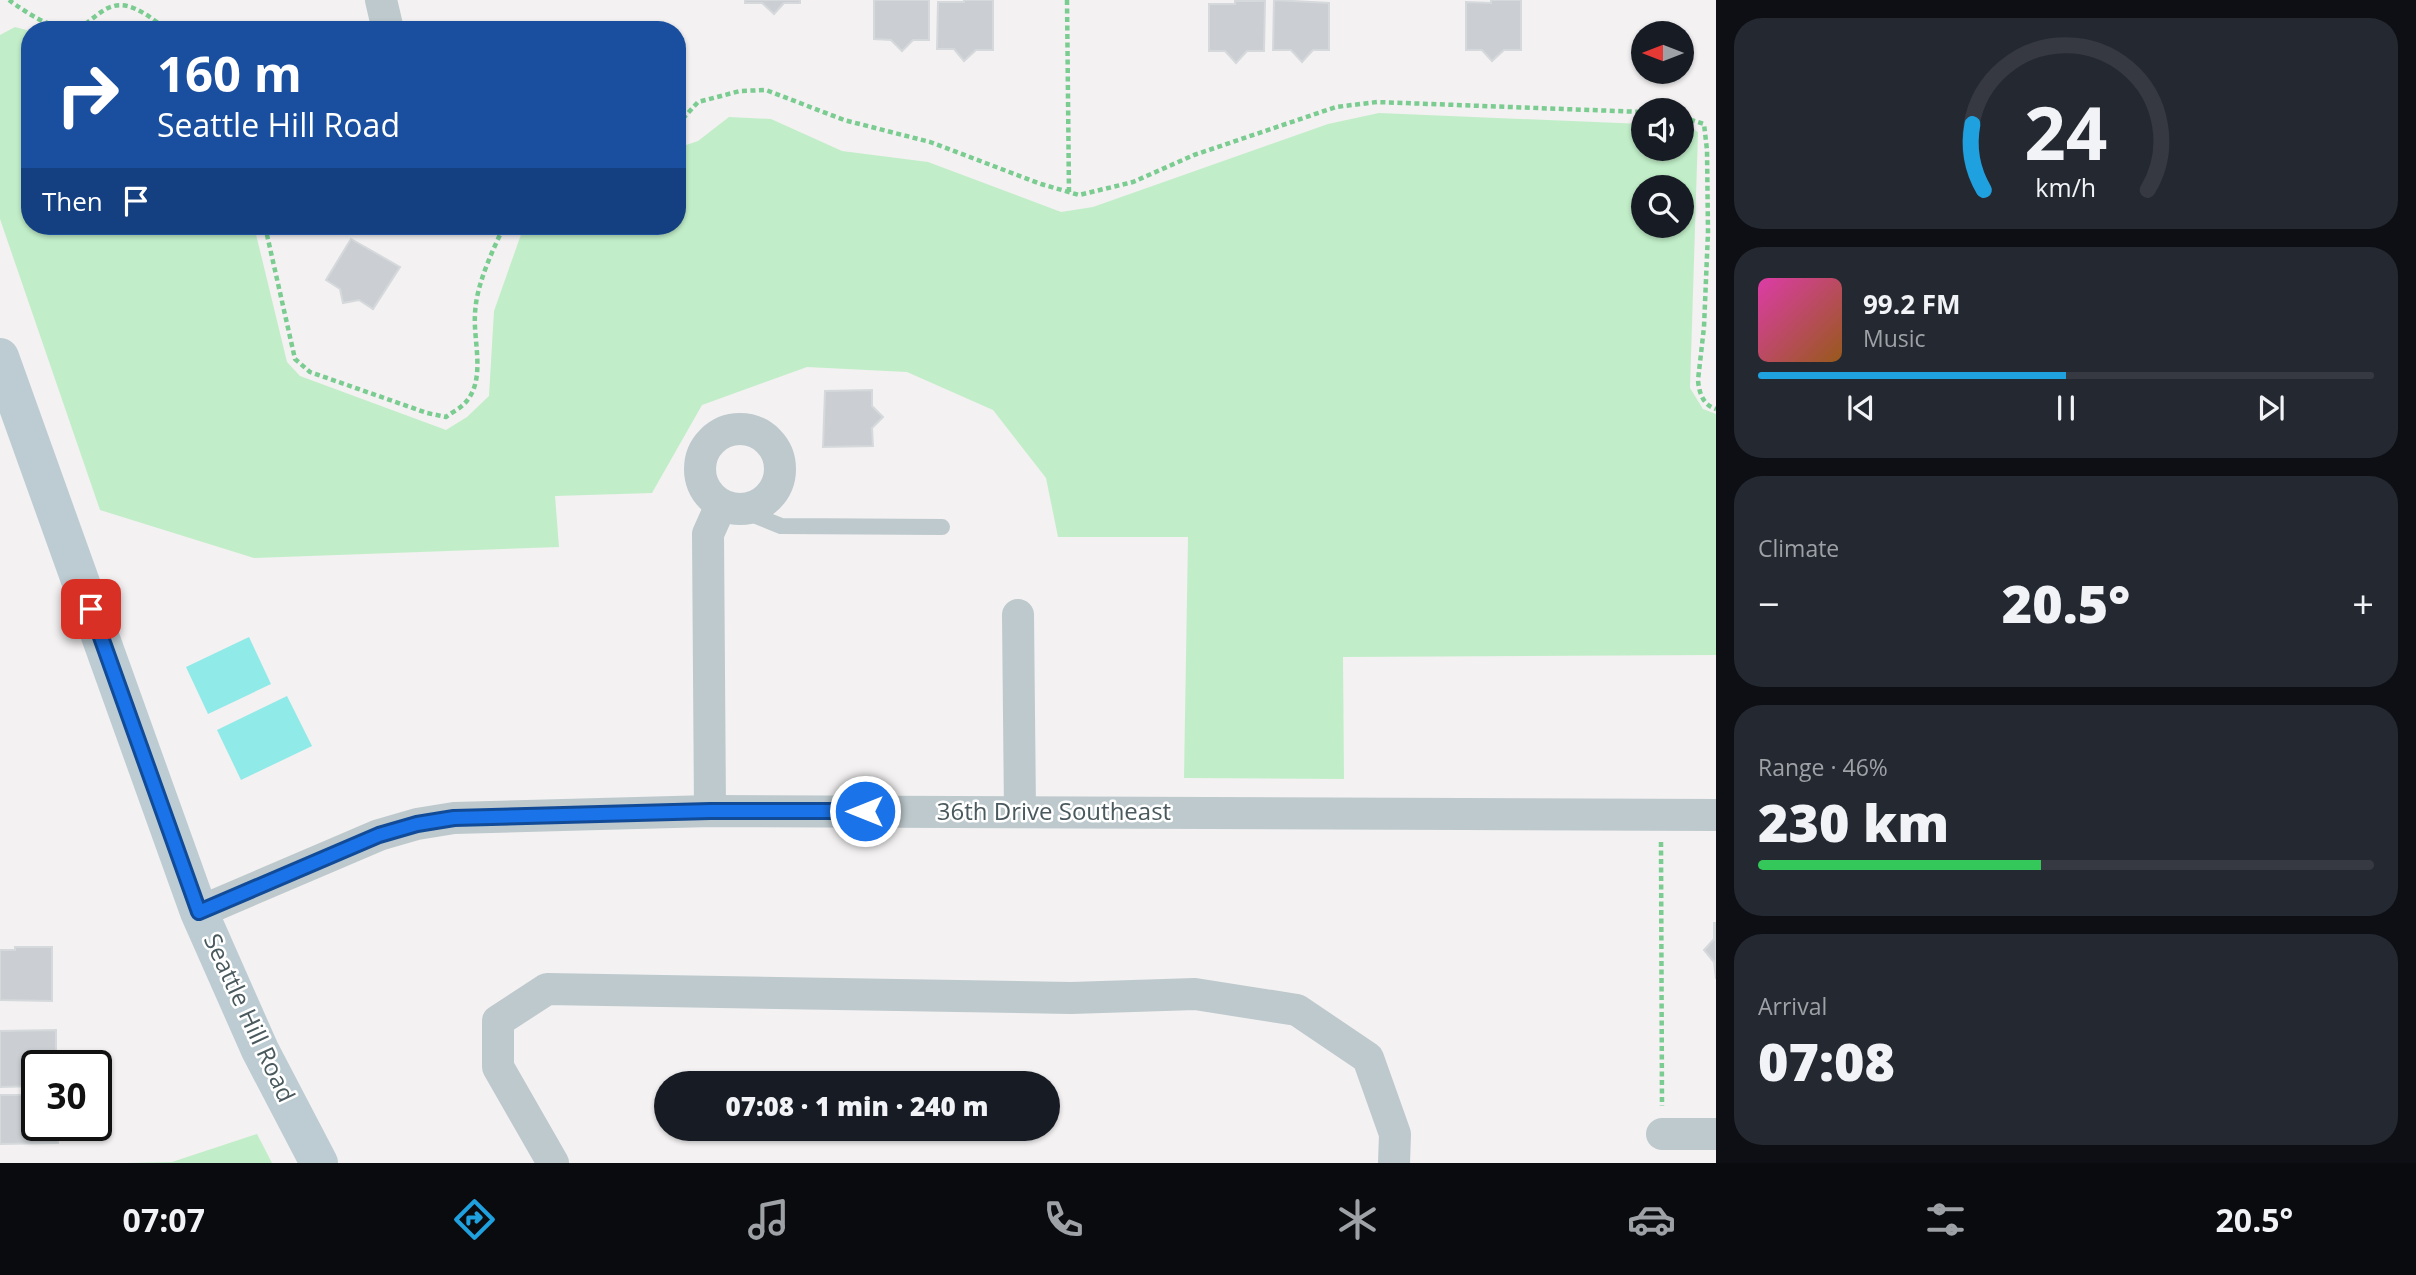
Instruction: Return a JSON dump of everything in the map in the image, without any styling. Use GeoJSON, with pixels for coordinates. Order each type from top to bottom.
{"type":"FeatureCollection","features":[{"type":"Feature","properties":{"kind":"main road","name":"Seattle Hill Road"},"geometry":{"type":"LineString","coordinates":[[0,357],[199,912],[260,1050],[319,1163]]}},
{"type":"Feature","properties":{"kind":"street"},"geometry":{"type":"LineString","coordinates":[[381,0],[386,21]]}},
{"type":"Feature","properties":{"kind":"street"},"geometry":{"type":"LineString","coordinates":[[710,811],[708,534],[730,507]]}},
{"type":"Feature","properties":{"kind":"street"},"geometry":{"type":"LineString","coordinates":[[1018,615],[1020,812]]}},
{"type":"Feature","properties":{"kind":"street","name":"36th Drive Southeast"},"geometry":{"type":"LineString","coordinates":[[199,912],[379,835],[417,824],[454,818],[710,811],[1716,815]]}},
{"type":"Feature","properties":{"kind":"street"},"geometry":{"type":"LineString","coordinates":[[554,1163],[498,1067],[498,1021],[547,989],[1071,998],[1195,995],[1297,1010],[1368,1058],[1395,1134],[1394,1163]]}},
{"type":"Feature","properties":{"kind":"street"},"geometry":{"type":"LineString","coordinates":[[1662,1134],[1716,1134]]}},
{"type":"Feature","properties":{"kind":"lane"},"geometry":{"type":"LineString","coordinates":[[730,507],[781,526],[942,527]]}},
{"type":"Feature","properties":{"kind":"path"},"geometry":{"type":"LineString","coordinates":[[9,0],[30,16],[44,21]]}},
{"type":"Feature","properties":{"kind":"path"},"geometry":{"type":"LineString","coordinates":[[1067,0],[1069,194]]}},
{"type":"Feature","properties":{"kind":"path"},"geometry":{"type":"LineString","coordinates":[[89,21],[114,6],[128,6],[152,21]]}},
{"type":"Feature","properties":{"kind":"path"},"geometry":{"type":"LineString","coordinates":[[686,115],[698,102],[740,91],[766,90],[844,120],[930,142],[1069,194],[1079,195],[1133,182],[1194,155],[1336,107],[1377,102],[1631,112]]}},
{"type":"Feature","properties":{"kind":"path"},"geometry":{"type":"LineString","coordinates":[[1694,121],[1704,124],[1707,150],[1707,258],[1698,380],[1699,392],[1710,407],[1716,410]]}},
{"type":"Feature","properties":{"kind":"path"},"geometry":{"type":"LineString","coordinates":[[267,235],[295,359],[310,372],[427,413],[446,417],[466,402],[476,380],[479,356],[474,313],[486,265],[500,235]]}},
{"type":"Feature","properties":{"kind":"path"},"geometry":{"type":"LineString","coordinates":[[1661,814],[1662,1134]]}},
{"type":"Feature","properties":{"kind":"green space"},"geometry":{"type":"Polygon","coordinates":[[[15,27],[21,29],[21,235],[256,235],[287,362],[300,376],[446,430],[467,417],[489,396],[494,311],[521,235],[686,235],[686,145],[698,141],[729,117],[771,119],[842,151],[928,162],[1061,212],[1093,207],[1328,124],[1379,113],[1631,124],[1631,161],[1694,161],[1694,130],[1698,132],[1690,388],[1703,409],[1716,414],[1716,655],[1343,657],[1344,779],[1184,778],[1188,537],[1058,537],[1046,478],[993,410],[907,372],[807,367],[702,405],[652,493],[555,496],[559,547],[254,558],[100,510],[0,219],[0,35],[15,27]]]}},
{"type":"Feature","properties":{"kind":"green space"},"geometry":{"type":"Polygon","coordinates":[[[257,1134],[272,1163],[126,1163],[172,1162],[257,1134]]]}},
{"type":"Feature","properties":{"kind":"water"},"geometry":{"type":"Polygon","coordinates":[[[249,637],[271,684],[208,714],[186,667],[249,637]]]}},
{"type":"Feature","properties":{"kind":"water"},"geometry":{"type":"Polygon","coordinates":[[[287,696],[312,746],[241,780],[217,730],[287,696]]]}},
{"type":"Feature","properties":{"kind":"building"},"geometry":{"type":"Polygon","coordinates":[[[745,0],[800,0],[800,3],[784,3],[774,14],[762,3],[745,3],[745,0]]]}},
{"type":"Feature","properties":{"kind":"building"},"geometry":{"type":"Polygon","coordinates":[[[874,0],[929,0],[929,40],[913,40],[902,51],[891,40],[874,39],[874,0]]]}},
{"type":"Feature","properties":{"kind":"building"},"geometry":{"type":"Polygon","coordinates":[[[993,0],[993,50],[976,50],[964,61],[954,49],[937,49],[938,2],[993,0]]]}},
{"type":"Feature","properties":{"kind":"building"},"geometry":{"type":"Polygon","coordinates":[[[1274,0],[1329,3],[1329,50],[1313,50],[1302,62],[1291,50],[1273,50],[1274,0]]]}},
{"type":"Feature","properties":{"kind":"building"},"geometry":{"type":"Polygon","coordinates":[[[1491,0],[1521,0],[1521,50],[1504,50],[1492,61],[1482,50],[1466,50],[1466,2],[1491,3],[1491,0]]]}},
{"type":"Feature","properties":{"kind":"building"},"geometry":{"type":"Polygon","coordinates":[[[1235,1],[1265,1],[1264,51],[1247,51],[1236,63],[1225,51],[1209,51],[1209,4],[1235,4],[1235,1]]]}},
{"type":"Feature","properties":{"kind":"building"},"geometry":{"type":"Polygon","coordinates":[[[351,239],[400,267],[373,309],[359,300],[343,303],[340,289],[326,280],[351,239]]]}},
{"type":"Feature","properties":{"kind":"building"},"geometry":{"type":"Polygon","coordinates":[[[872,390],[872,406],[883,417],[872,428],[873,446],[823,447],[825,391],[872,390]]]}},
{"type":"Feature","properties":{"kind":"building"},"geometry":{"type":"Polygon","coordinates":[[[1714,923],[1716,979],[1714,962],[1704,950],[1714,939],[1714,923]]]}},
{"type":"Feature","properties":{"kind":"building"},"geometry":{"type":"Polygon","coordinates":[[[15,947],[52,947],[52,1001],[0,1000],[0,950],[15,950],[15,947]]]}},
{"type":"Feature","properties":{"kind":"building"},"geometry":{"type":"Polygon","coordinates":[[[56,1030],[56,1050],[21,1050],[21,1086],[0,1087],[0,1031],[56,1030]]]}},
{"type":"Feature","properties":{"kind":"building"},"geometry":{"type":"Polygon","coordinates":[[[0,1095],[21,1095],[21,1141],[58,1141],[58,1143],[0,1144],[0,1095]]]}},
{"type":"Feature","properties":{"kind":"route"},"geometry":{"type":"LineString","coordinates":[[91,609],[199,912],[379,835],[417,824],[454,818],[710,811],[865,811]]}}]}
